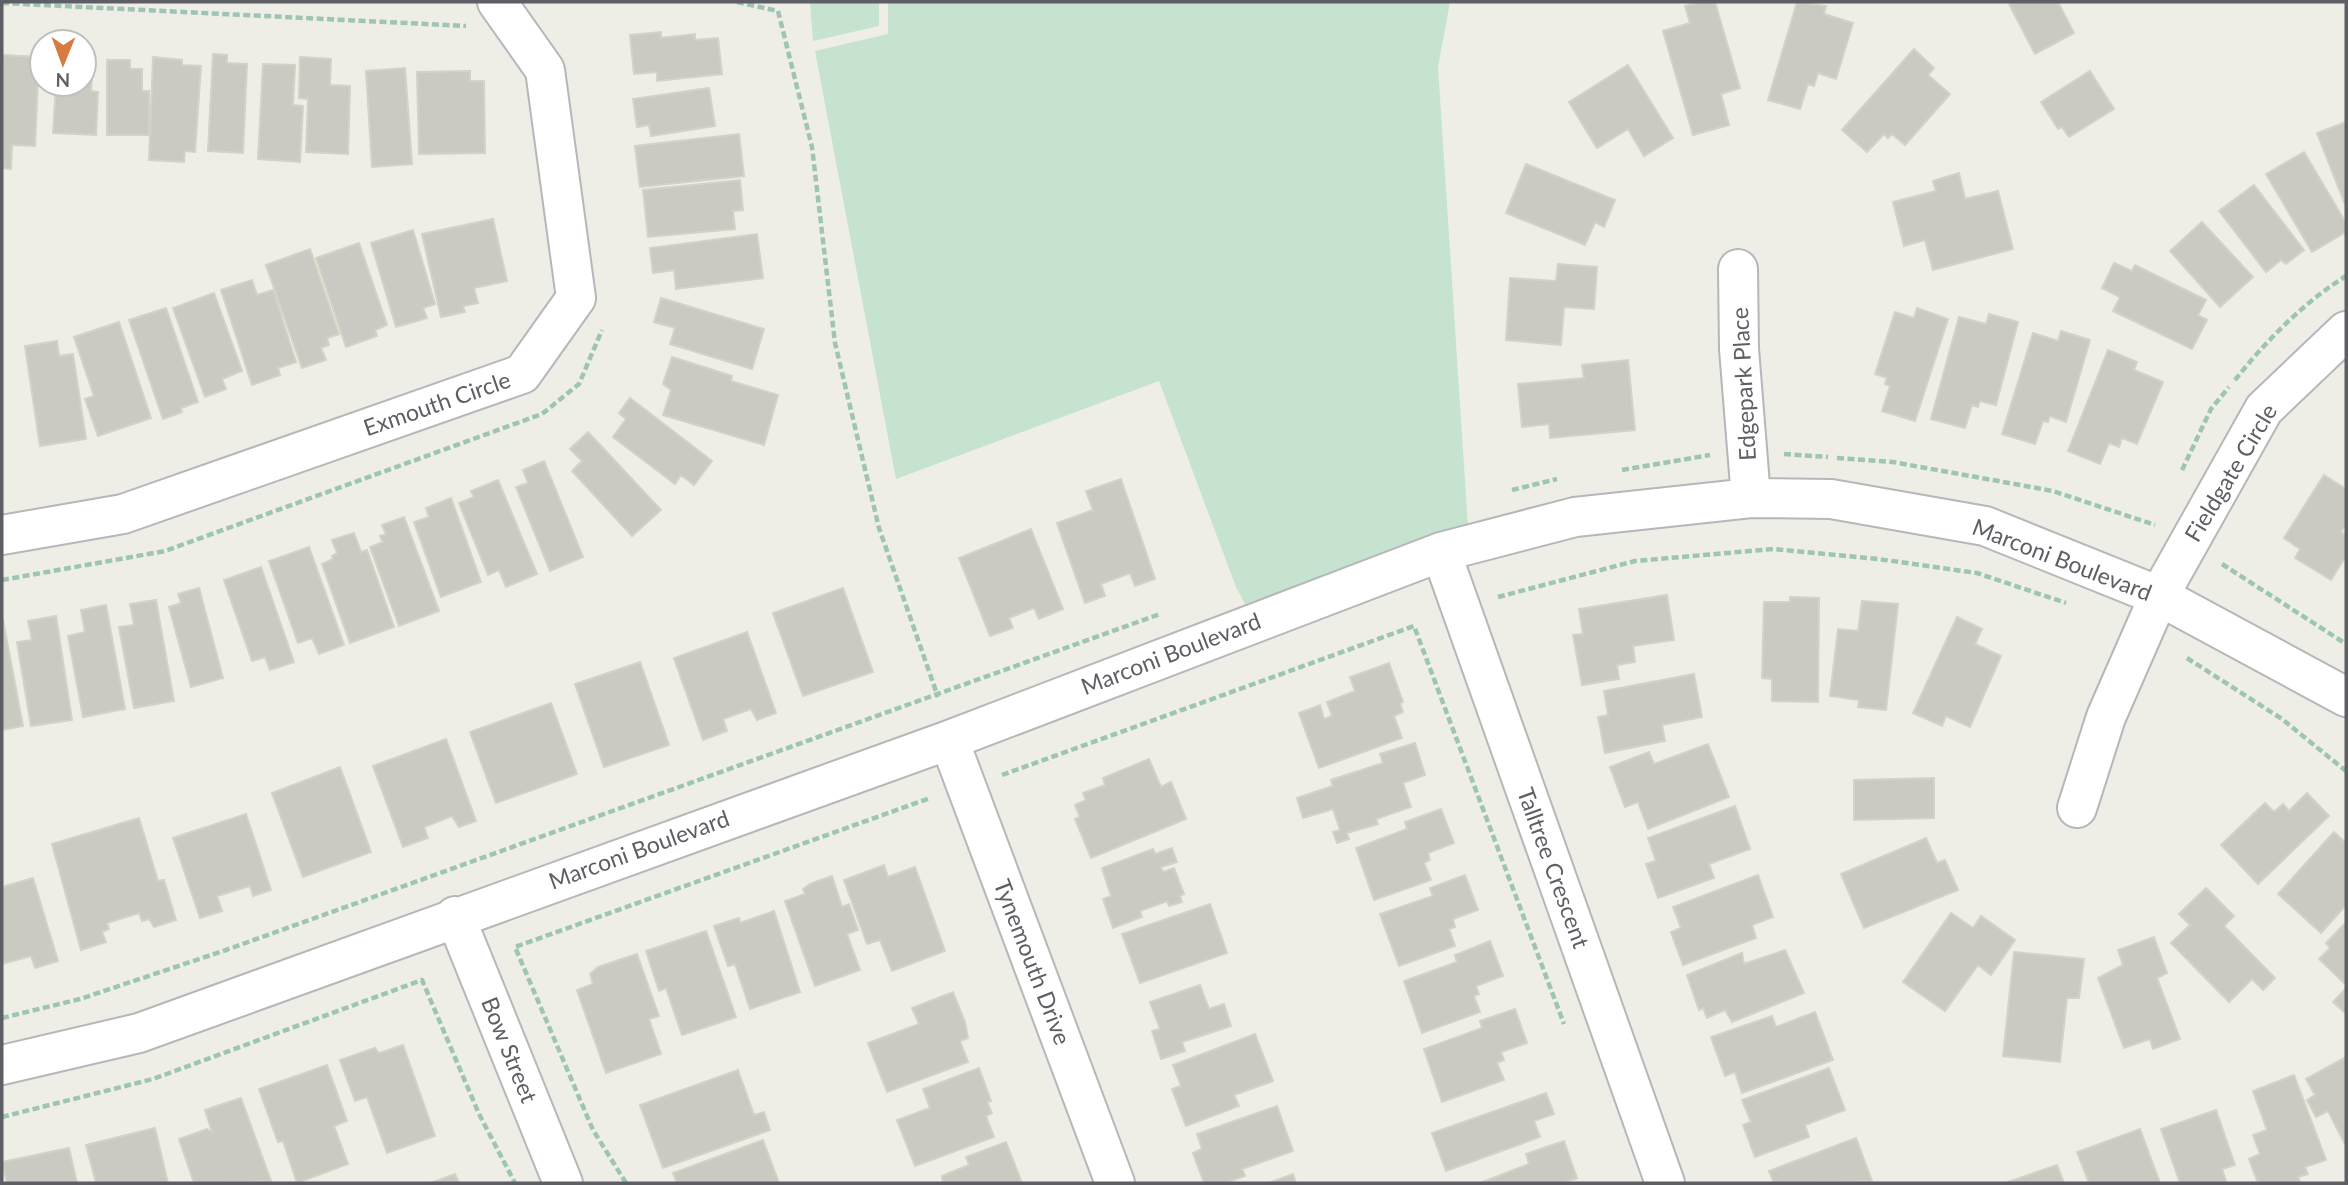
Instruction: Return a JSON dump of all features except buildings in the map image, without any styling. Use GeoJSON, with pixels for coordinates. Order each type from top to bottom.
{"type":"FeatureCollection","features":[{"type":"Feature","properties":{"kind":"street","name":"Exmouth Circle"},"geometry":{"type":"LineString","coordinates":[[2,535],[123,514],[523,374],[576,298],[545,71],[484,14]]}},
{"type":"Feature","properties":{"kind":"street","name":"Edgepark Place"},"geometry":{"type":"LineString","coordinates":[[1738,269],[1739,349],[1751,498]]}},
{"type":"Feature","properties":{"kind":"street","name":"Fieldgate Circle"},"geometry":{"type":"LineString","coordinates":[[2077,808],[2106,717],[2159,596],[2264,409],[2346,331]]}},
{"type":"Feature","properties":{"kind":"street","name":"Marconi Boulevard"},"geometry":{"type":"LineString","coordinates":[[2,1065],[139,1033],[455,916],[949,740],[1441,552],[1575,517],[1751,498],[1831,499],[1985,526],[2159,596],[2346,697]]}},
{"type":"Feature","properties":{"kind":"street","name":"Talltree Crescent"},"geometry":{"type":"LineString","coordinates":[[1441,552],[1665,1183]]}},
{"type":"Feature","properties":{"kind":"street","name":"Tynemouth Drive"},"geometry":{"type":"LineString","coordinates":[[949,740],[1115,1183]]}},
{"type":"Feature","properties":{"kind":"street","name":"Bow Street"},"geometry":{"type":"LineString","coordinates":[[455,916],[563,1183]]}},
{"type":"Feature","properties":{"kind":"path"},"geometry":{"type":"LineString","coordinates":[[737,2],[778,11],[813,146],[835,343],[879,528],[938,697]]}},
{"type":"Feature","properties":{"kind":"path"},"geometry":{"type":"LineString","coordinates":[[2,3],[484,14]]}},
{"type":"Feature","properties":{"kind":"path"},"geometry":{"type":"LineString","coordinates":[[2178,479],[2211,409],[2258,352],[2321,292],[2346,276]]}},
{"type":"Feature","properties":{"kind":"path"},"geometry":{"type":"LineString","coordinates":[[1618,471],[1724,453]]}},
{"type":"Feature","properties":{"kind":"path"},"geometry":{"type":"LineString","coordinates":[[1783,454],[1893,462],[1976,475],[2053,491],[2155,526],[2161,514]]}},
{"type":"Feature","properties":{"kind":"path"},"geometry":{"type":"LineString","coordinates":[[1506,492],[1567,477]]}},
{"type":"Feature","properties":{"kind":"path"},"geometry":{"type":"LineString","coordinates":[[1485,601],[1635,561],[1773,549],[1878,559],[1977,573],[2076,607]]}},
{"type":"Feature","properties":{"kind":"path"},"geometry":{"type":"LineString","coordinates":[[2216,559],[2346,644]]}},
{"type":"Feature","properties":{"kind":"path"},"geometry":{"type":"LineString","coordinates":[[2,1018],[80,999],[147,977],[902,707],[938,697],[1172,610]]}},
{"type":"Feature","properties":{"kind":"path"},"geometry":{"type":"LineString","coordinates":[[995,777],[1414,626],[1566,1028]]}},
{"type":"Feature","properties":{"kind":"path"},"geometry":{"type":"LineString","coordinates":[[2180,654],[2282,719],[2346,771]]}},
{"type":"Feature","properties":{"kind":"path"},"geometry":{"type":"LineString","coordinates":[[626,1183],[593,1130],[515,947],[941,794]]}},
{"type":"Feature","properties":{"kind":"path"},"geometry":{"type":"LineString","coordinates":[[2,1117],[153,1079],[422,980],[478,1114],[515,1183]]}},
{"type":"Feature","properties":{"kind":"green space"},"geometry":{"type":"Polygon","coordinates":[[[810,2],[879,2],[879,26],[813,41],[810,2]]]}},
{"type":"Feature","properties":{"kind":"green space"},"geometry":{"type":"Polygon","coordinates":[[[888,2],[1450,2],[1438,67],[1468,527],[1245,604],[1236,587],[1159,381],[896,479],[815,51],[888,34],[888,2]]]}}]}
